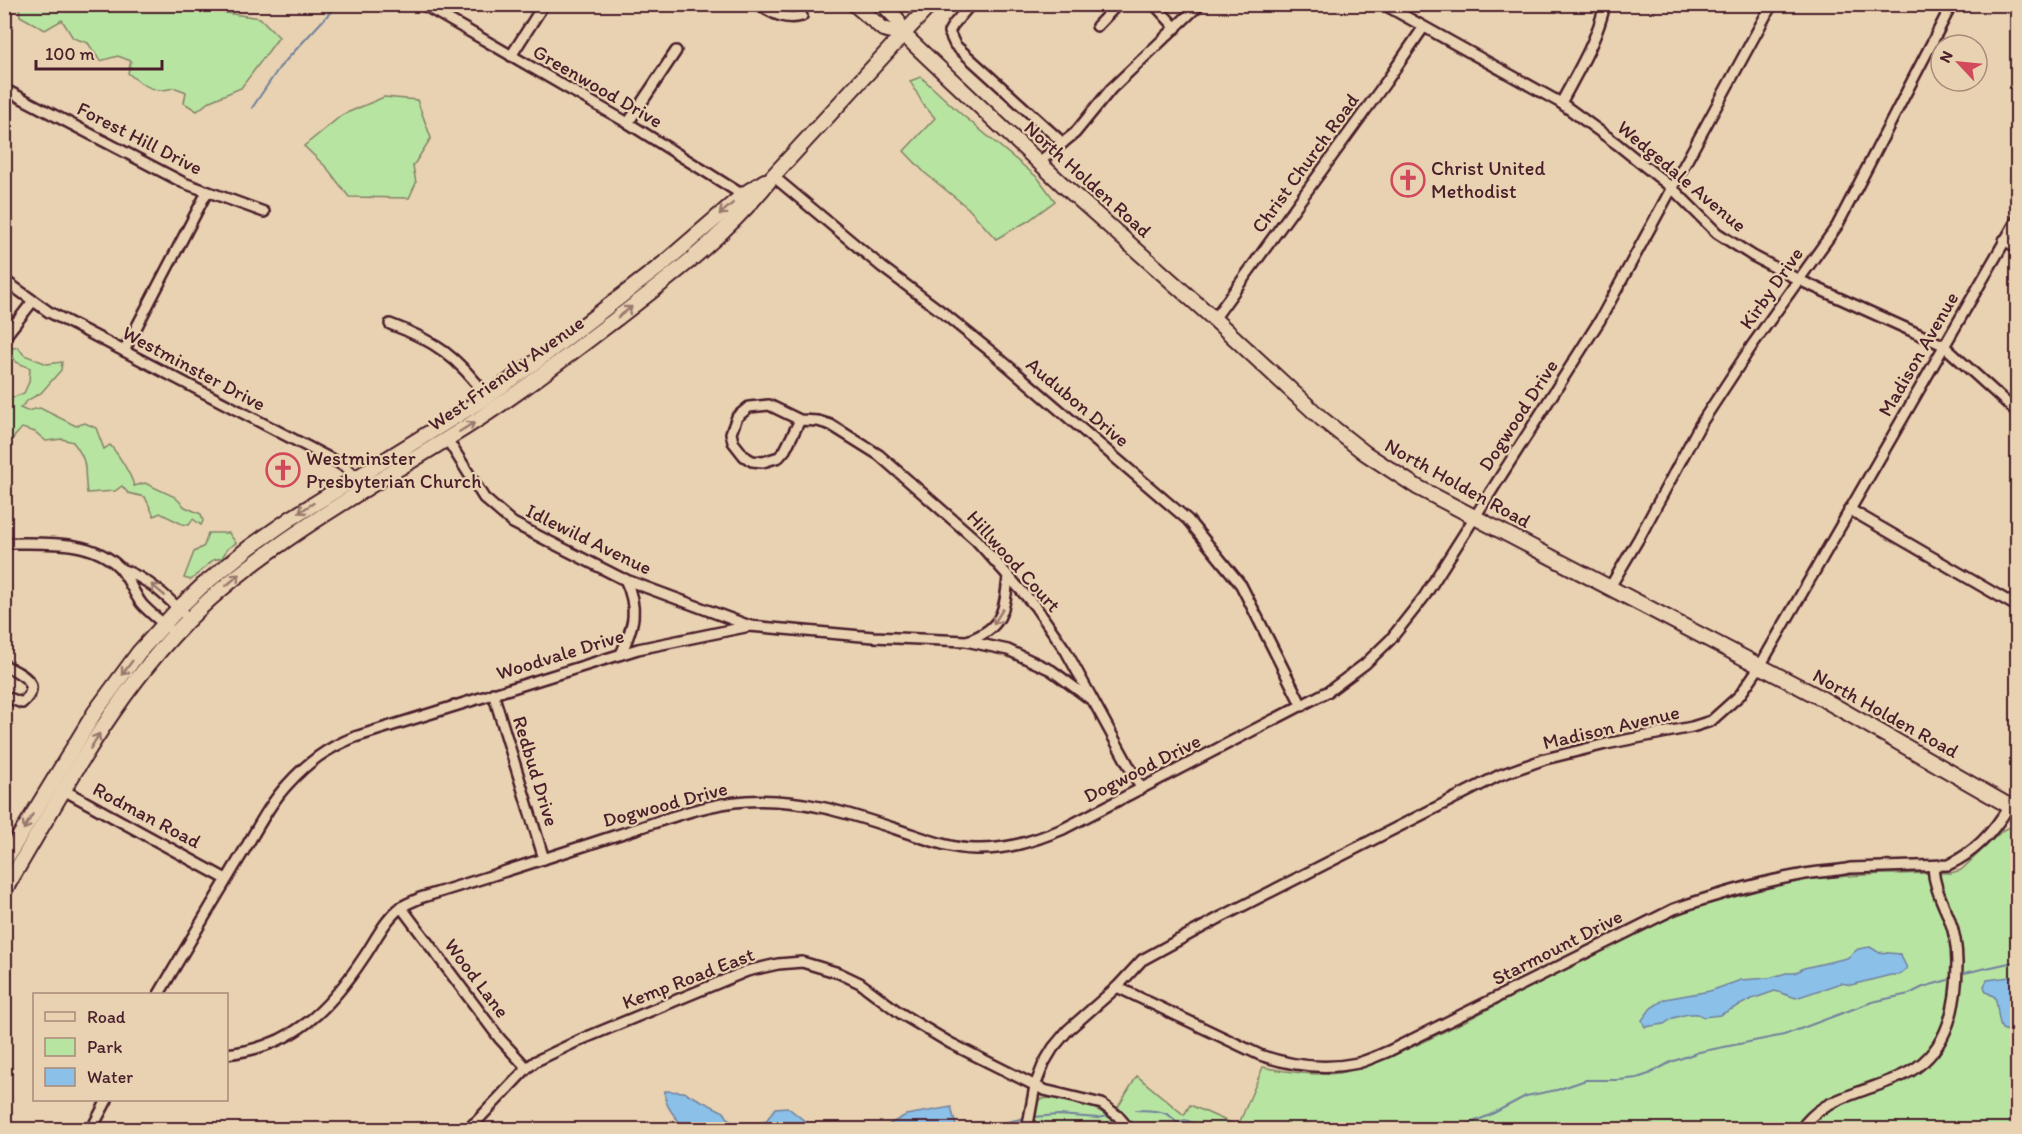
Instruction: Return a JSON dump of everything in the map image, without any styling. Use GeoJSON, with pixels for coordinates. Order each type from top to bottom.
{"type":"FeatureCollection","features":[{"type":"Feature","properties":{"kind":"main road","name":"North Holden Road"},"geometry":{"type":"LineString","coordinates":[[854,4],[883,29],[903,34]]}},
{"type":"Feature","properties":{"kind":"main road","name":"North Holden Road"},"geometry":{"type":"LineString","coordinates":[[884,4],[897,19],[903,34],[1039,162],[1322,419],[1358,448],[1403,479],[1760,666],[1890,737],[2013,809]]}},
{"type":"Feature","properties":{"kind":"main road","name":"West Friendly Avenue"},"geometry":{"type":"LineString","coordinates":[[4,862],[95,712],[139,652],[178,608],[250,547],[356,477],[487,397],[748,198],[773,176],[931,4]]}},
{"type":"Feature","properties":{"kind":"main road","name":"West Friendly Avenue"},"geometry":{"type":"LineString","coordinates":[[4,891],[107,720],[148,665],[189,619],[259,559],[316,519],[495,409],[546,373],[672,276],[748,198]]}},
{"type":"Feature","properties":{"kind":"street","name":"Greenwood Drive"},"geometry":{"type":"LineString","coordinates":[[422,4],[628,123],[748,198]]}},
{"type":"Feature","properties":{"kind":"street"},"geometry":{"type":"LineString","coordinates":[[512,56],[544,4]]}},
{"type":"Feature","properties":{"kind":"street"},"geometry":{"type":"LineString","coordinates":[[758,4],[775,15],[794,18],[802,16]]}},
{"type":"Feature","properties":{"kind":"street"},"geometry":{"type":"LineString","coordinates":[[971,4],[949,32],[955,45],[1063,143]]}},
{"type":"Feature","properties":{"kind":"street"},"geometry":{"type":"LineString","coordinates":[[1096,26],[1118,4]]}},
{"type":"Feature","properties":{"kind":"street"},"geometry":{"type":"LineString","coordinates":[[1154,4],[1176,28]]}},
{"type":"Feature","properties":{"kind":"street"},"geometry":{"type":"LineString","coordinates":[[1039,162],[1075,133],[1111,90],[1200,4]]}},
{"type":"Feature","properties":{"kind":"street","name":"Wedgedale Avenue"},"geometry":{"type":"LineString","coordinates":[[1383,4],[1561,104],[1617,144],[1671,188],[1717,233],[1754,256],[1799,280],[1943,345],[2018,413]]}},
{"type":"Feature","properties":{"kind":"street"},"geometry":{"type":"LineString","coordinates":[[1561,104],[1588,53],[1601,23],[1605,4]]}},
{"type":"Feature","properties":{"kind":"street","name":"Dogwood Drive"},"geometry":{"type":"LineString","coordinates":[[228,1054],[248,1052],[276,1041],[305,1025],[339,993],[385,925],[401,907],[420,898],[712,806],[746,801],[814,804],[954,846],[974,849],[1003,848],[1034,841],[1063,830],[1329,691],[1365,664],[1390,640],[1424,597],[1600,320],[1772,4]]}},
{"type":"Feature","properties":{"kind":"street","name":"Kirby Drive"},"geometry":{"type":"LineString","coordinates":[[1610,587],[1700,424],[1837,226],[1952,4]]}},
{"type":"Feature","properties":{"kind":"street","name":"Christ Church Road"},"geometry":{"type":"LineString","coordinates":[[1214,319],[1386,82],[1423,27]]}},
{"type":"Feature","properties":{"kind":"street"},"geometry":{"type":"LineString","coordinates":[[628,123],[676,51]]}},
{"type":"Feature","properties":{"kind":"street","name":"Forest Hill Drive"},"geometry":{"type":"LineString","coordinates":[[4,89],[168,175],[207,192],[264,212]]}},
{"type":"Feature","properties":{"kind":"street","name":"Audubon Drive"},"geometry":{"type":"LineString","coordinates":[[773,176],[882,267],[994,354],[1188,520],[1241,585],[1302,706]]}},
{"type":"Feature","properties":{"kind":"street"},"geometry":{"type":"LineString","coordinates":[[123,351],[207,192]]}},
{"type":"Feature","properties":{"kind":"street","name":"Madison Avenue"},"geometry":{"type":"LineString","coordinates":[[1035,1086],[1053,1048],[1068,1030],[1117,987],[1142,960],[1221,916],[1500,775],[1545,759],[1711,721],[1740,695],[1760,666],[2018,218]]}},
{"type":"Feature","properties":{"kind":"street"},"geometry":{"type":"LineString","coordinates":[[2004,240],[2018,248]]}},
{"type":"Feature","properties":{"kind":"street","name":"Westminster Drive"},"geometry":{"type":"LineString","coordinates":[[4,280],[49,312],[337,462],[356,477],[363,490]]}},
{"type":"Feature","properties":{"kind":"street"},"geometry":{"type":"LineString","coordinates":[[4,338],[33,302]]}},
{"type":"Feature","properties":{"kind":"street"},"geometry":{"type":"LineString","coordinates":[[390,324],[411,332],[445,351],[462,366],[487,397]]}},
{"type":"Feature","properties":{"kind":"street","name":"Hillwood Court"},"geometry":{"type":"LineString","coordinates":[[800,420],[779,457],[763,462],[752,461],[744,456],[734,442],[731,433],[736,417],[749,406],[770,405],[800,420],[818,421],[831,425],[879,456],[976,540],[1035,606],[1066,651],[1141,788]]}},
{"type":"Feature","properties":{"kind":"street","name":"Idlewild Avenue"},"geometry":{"type":"LineString","coordinates":[[447,439],[484,498],[513,523],[625,579],[750,626]]}},
{"type":"Feature","properties":{"kind":"street"},"geometry":{"type":"LineString","coordinates":[[1849,509],[2018,607]]}},
{"type":"Feature","properties":{"kind":"street"},"geometry":{"type":"LineString","coordinates":[[4,543],[57,544],[85,548],[107,557],[121,569],[142,605],[175,634]]}},
{"type":"Feature","properties":{"kind":"street"},"geometry":{"type":"LineString","coordinates":[[121,569],[157,587],[189,619]]}},
{"type":"Feature","properties":{"kind":"street"},"geometry":{"type":"LineString","coordinates":[[966,641],[984,635],[999,619],[1006,602],[1008,576]]}},
{"type":"Feature","properties":{"kind":"street"},"geometry":{"type":"LineString","coordinates":[[621,654],[632,629],[634,616],[632,595],[625,579]]}},
{"type":"Feature","properties":{"kind":"street","name":"Woodvale Drive"},"geometry":{"type":"LineString","coordinates":[[160,993],[272,805],[286,785],[306,766],[326,750],[354,737],[494,693],[638,649],[750,626],[873,637],[966,641],[1008,650],[1051,670],[1093,701]]}},
{"type":"Feature","properties":{"kind":"street"},"geometry":{"type":"LineString","coordinates":[[4,665],[28,678],[31,686],[28,697],[22,703],[8,698]]}},
{"type":"Feature","properties":{"kind":"street","name":"Redbud Drive"},"geometry":{"type":"LineString","coordinates":[[494,693],[544,859]]}},
{"type":"Feature","properties":{"kind":"street","name":"Rodman Road"},"geometry":{"type":"LineString","coordinates":[[51,783],[226,879]]}},
{"type":"Feature","properties":{"kind":"street","name":"Starmount Drive"},"geometry":{"type":"LineString","coordinates":[[1117,987],[1260,1055],[1283,1063],[1330,1066],[1360,1062],[1389,1051],[1674,909],[1764,882],[1809,873],[1850,868],[1948,865],[1960,860],[2013,809]]}},
{"type":"Feature","properties":{"kind":"street"},"geometry":{"type":"LineString","coordinates":[[1800,1130],[1818,1109],[1912,1070],[1929,1056],[1941,1041],[1950,1022],[1957,964],[1955,941],[1934,882],[1932,867]]}},
{"type":"Feature","properties":{"kind":"street","name":"Wood Lane"},"geometry":{"type":"LineString","coordinates":[[401,907],[500,1039],[526,1068]]}},
{"type":"Feature","properties":{"kind":"street","name":"Kemp Road East"},"geometry":{"type":"LineString","coordinates":[[465,1130],[476,1122],[526,1068],[536,1061],[580,1040],[747,971],[778,964],[802,962],[839,973],[860,983],[900,1013],[950,1043],[1035,1086],[1102,1104],[1118,1116],[1130,1130]]}},
{"type":"Feature","properties":{"kind":"street"},"geometry":{"type":"LineString","coordinates":[[1027,1130],[1035,1086]]}},
{"type":"Feature","properties":{"kind":"street"},"geometry":{"type":"LineString","coordinates":[[91,1130],[106,1101]]}},
{"type":"Feature","properties":{"kind":"green space"},"geometry":{"type":"Polygon","coordinates":[[[19,5],[206,5],[219,12],[260,18],[279,37],[241,88],[210,101],[197,111],[184,103],[186,92],[174,88],[158,90],[144,85],[128,73],[131,61],[118,56],[100,61],[88,43],[73,38],[62,20],[45,30],[20,16],[19,5]]]}},
{"type":"Feature","properties":{"kind":"green space"},"geometry":{"type":"Polygon","coordinates":[[[921,77],[1038,178],[1055,201],[1028,221],[996,239],[968,208],[925,173],[904,151],[935,118],[923,104],[910,81],[921,77]]]}},
{"type":"Feature","properties":{"kind":"green space"},"geometry":{"type":"Polygon","coordinates":[[[384,97],[417,100],[431,138],[413,166],[416,183],[409,198],[349,197],[327,168],[304,146],[342,115],[384,97]]]}},
{"type":"Feature","properties":{"kind":"green space"},"geometry":{"type":"Polygon","coordinates":[[[18,347],[24,355],[47,364],[62,362],[61,370],[41,393],[28,400],[20,408],[27,411],[40,408],[76,426],[85,423],[96,428],[104,449],[110,445],[127,470],[134,486],[145,483],[175,497],[185,507],[201,514],[203,521],[201,525],[193,519],[189,525],[160,513],[154,516],[145,497],[128,493],[122,486],[115,491],[87,493],[84,461],[73,442],[62,439],[46,441],[35,432],[22,428],[6,446],[10,459],[5,462],[5,427],[7,425],[5,401],[24,393],[29,382],[30,368],[16,362],[9,349],[18,347]]]}},
{"type":"Feature","properties":{"kind":"green space"},"geometry":{"type":"Polygon","coordinates":[[[208,533],[229,533],[236,543],[227,549],[222,558],[213,560],[191,580],[184,578],[194,552],[204,546],[208,533]]]}},
{"type":"Feature","properties":{"kind":"green space"},"geometry":{"type":"Polygon","coordinates":[[[2011,827],[2017,829],[2017,1129],[1137,1130],[1118,1107],[1137,1076],[1184,1115],[1190,1105],[1238,1126],[1263,1067],[1321,1074],[1342,1073],[1361,1067],[1434,1037],[1623,939],[1714,901],[1772,885],[1831,877],[1951,873],[1961,870],[2003,830],[2011,827]]]}},
{"type":"Feature","properties":{"kind":"green space"},"geometry":{"type":"Polygon","coordinates":[[[1051,1098],[1089,1106],[1105,1114],[1121,1129],[1032,1129],[1037,1102],[1051,1098]]]}},
{"type":"Feature","properties":{"kind":"water"},"geometry":{"type":"Polygon","coordinates":[[[1870,947],[1878,952],[1900,954],[1907,968],[1899,975],[1851,985],[1841,983],[1796,998],[1775,991],[1752,999],[1720,1015],[1704,1017],[1698,1014],[1688,1014],[1673,1018],[1664,1024],[1645,1027],[1642,1020],[1651,1008],[1665,999],[1710,991],[1741,980],[1795,973],[1804,968],[1847,958],[1858,949],[1870,947]]]}},
{"type":"Feature","properties":{"kind":"water"},"geometry":{"type":"Polygon","coordinates":[[[2017,976],[2017,1029],[2008,1031],[2002,1029],[1995,997],[1986,992],[1984,986],[1987,980],[2017,976]]]}},
{"type":"Feature","properties":{"kind":"water"},"geometry":{"type":"Polygon","coordinates":[[[665,1091],[684,1092],[724,1112],[729,1120],[746,1128],[766,1121],[775,1108],[787,1107],[815,1129],[685,1129],[668,1107],[665,1091]]]}},
{"type":"Feature","properties":{"kind":"water"},"geometry":{"type":"Polygon","coordinates":[[[951,1107],[957,1129],[881,1129],[906,1115],[951,1107]]]}},
{"type":"Feature","properties":{"kind":"waterway"},"geometry":{"type":"LineString","coordinates":[[252,108],[279,68],[338,4]]}},
{"type":"Feature","properties":{"kind":"waterway"},"geometry":{"type":"LineString","coordinates":[[1960,974],[2018,961]]}},
{"type":"Feature","properties":{"kind":"waterway"},"geometry":{"type":"LineString","coordinates":[[1454,1130],[1490,1115],[1526,1096],[1557,1090],[1586,1080],[1637,1078],[1699,1052],[1784,1035],[1872,1002],[1909,994],[1923,987],[1948,980]]}},
{"type":"Feature","properties":{"kind":"waterway"},"geometry":{"type":"LineString","coordinates":[[1136,1110],[1163,1113],[1176,1122]]}},
{"type":"Feature","properties":{"kind":"waterway"},"geometry":{"type":"LineString","coordinates":[[1033,1117],[1059,1115],[1098,1118],[1108,1116]]}},
{"type":"Feature","properties":{"kind":"waterway"},"geometry":{"type":"LineString","coordinates":[[972,1130],[1025,1118]]}},
{"type":"Feature","properties":{"kind":"waterway"},"geometry":{"type":"LineString","coordinates":[[1167,1130],[1185,1120],[1203,1130]]}},
{"type":"Feature","properties":{"kind":"place","name":"Christ United Methodist"},"geometry":{"type":"Point","coordinates":[1408,180]}},
{"type":"Feature","properties":{"kind":"place","name":"Westminster Presbyterian Church"},"geometry":{"type":"Point","coordinates":[283,470]}}]}
